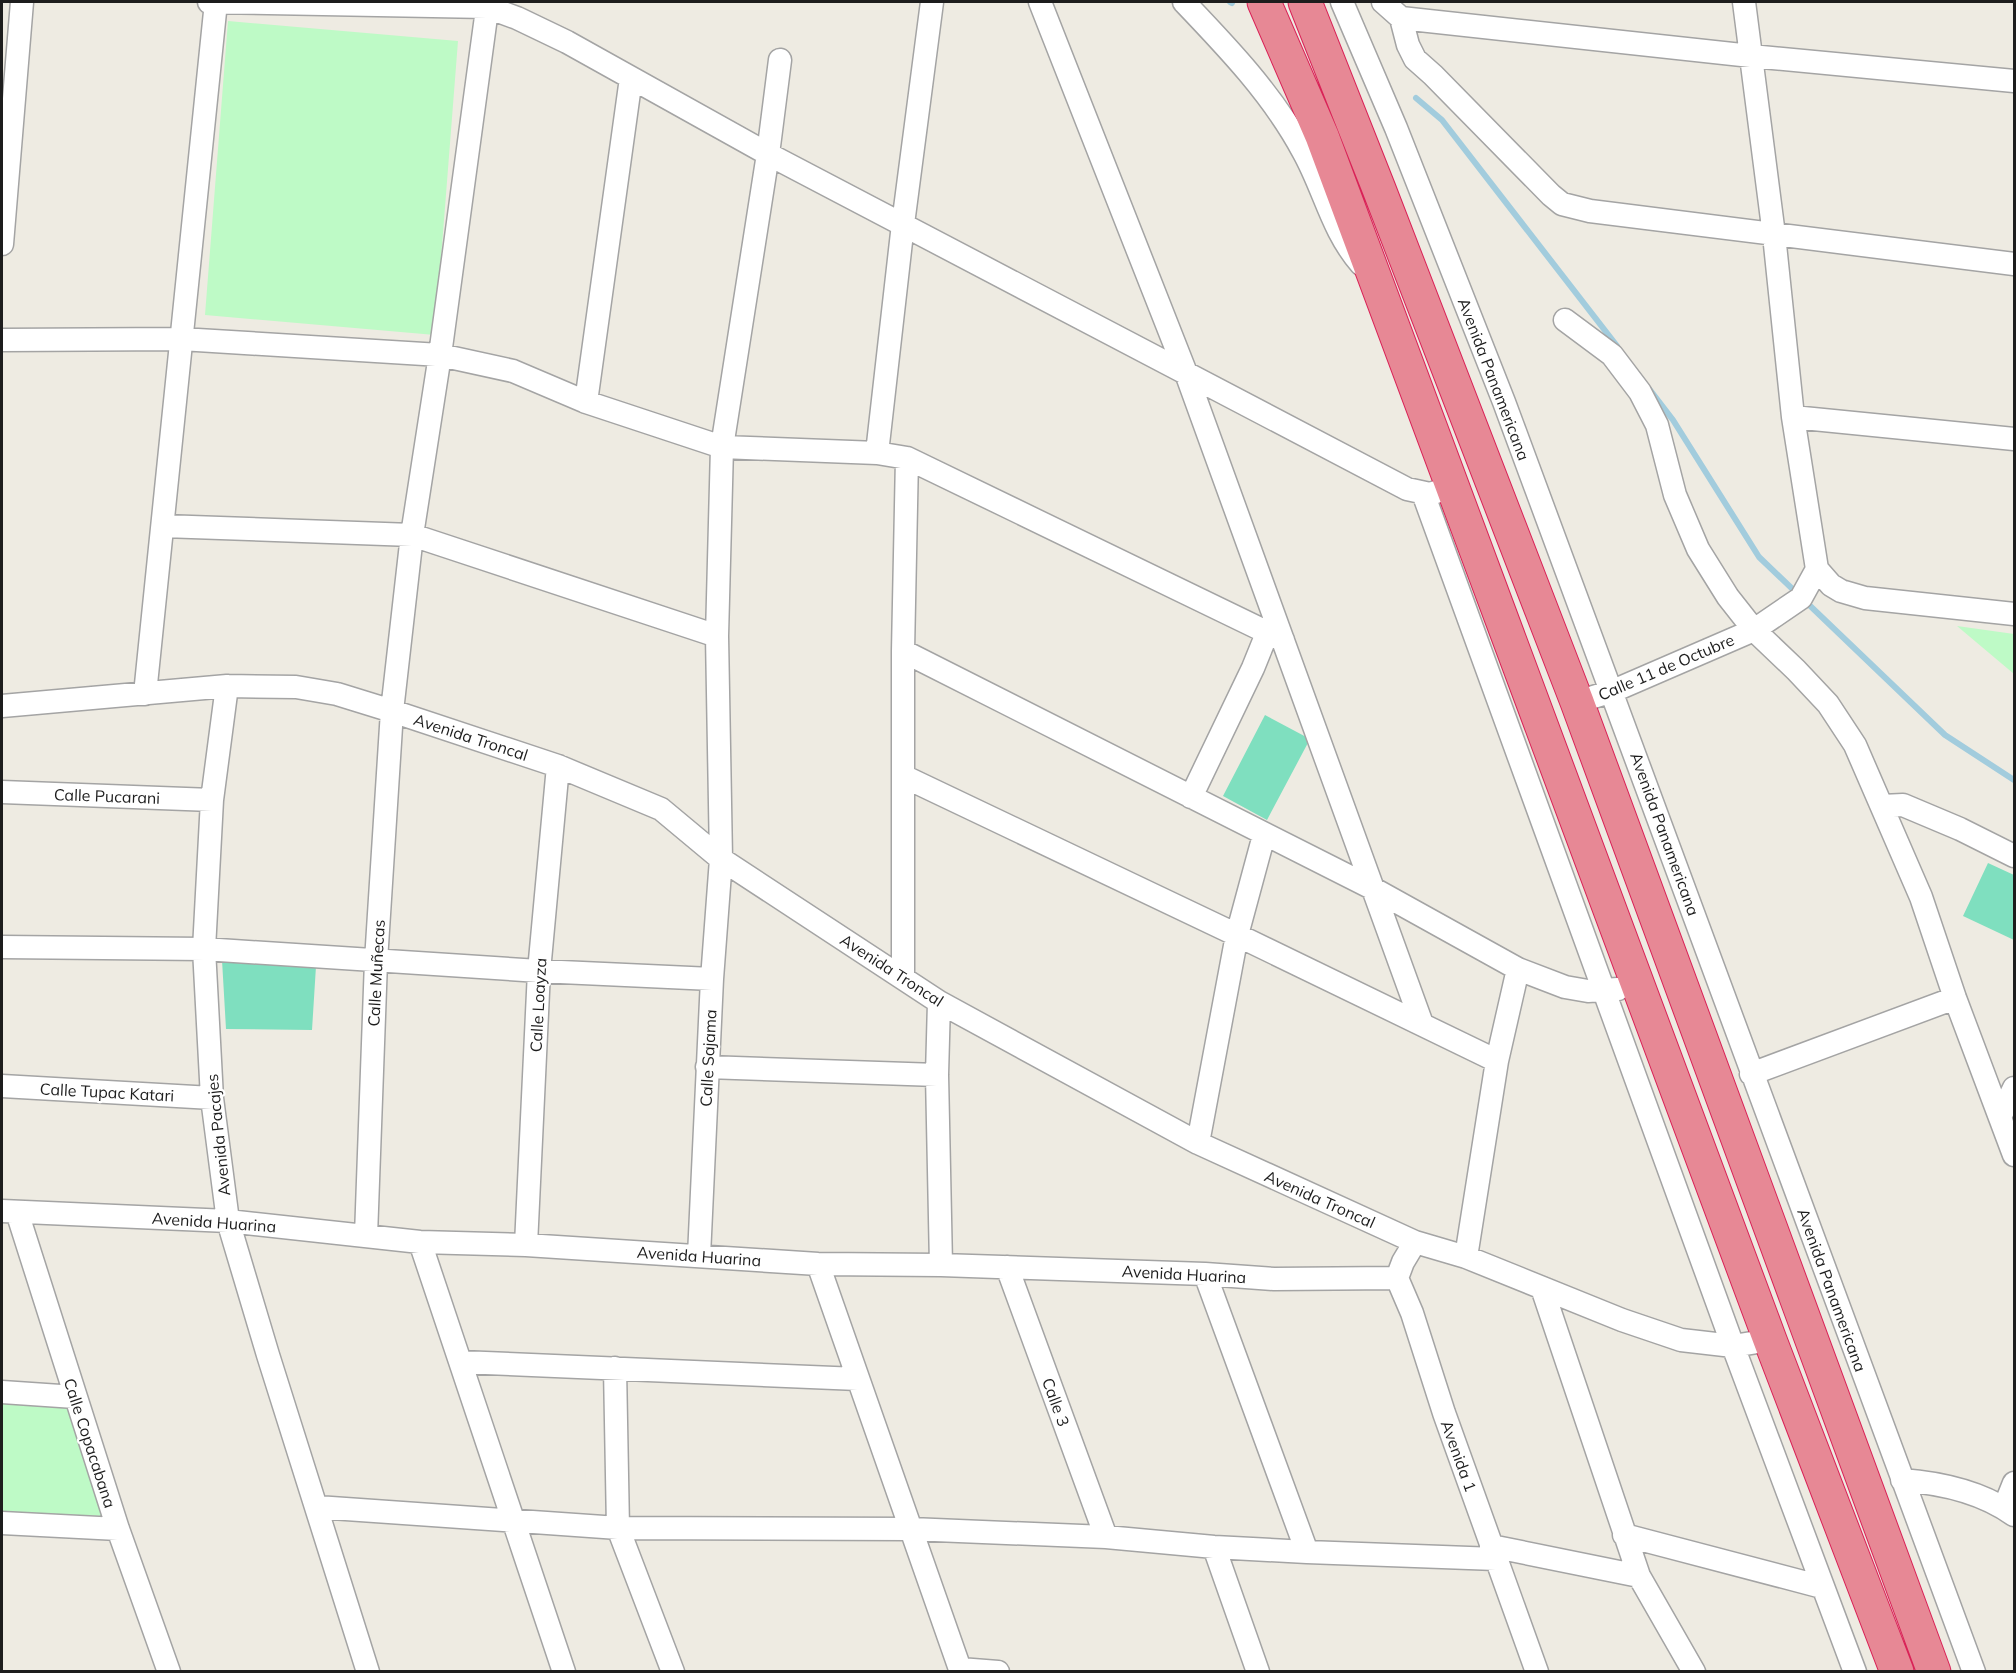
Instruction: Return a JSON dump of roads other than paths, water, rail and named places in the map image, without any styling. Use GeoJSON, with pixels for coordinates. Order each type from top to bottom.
{"type":"FeatureCollection","features":[{"type":"Feature","properties":{"kind":"highway"},"geometry":{"type":"LineString","coordinates":[[1264,2],[1322,136],[1375,280],[1437,490],[1640,988],[1770,1340],[1897,1671]]}},
{"type":"Feature","properties":{"kind":"highway"},"geometry":{"type":"LineString","coordinates":[[1305,2],[1384,200],[1577,702],[1934,1671]]}},
{"type":"Feature","properties":{"kind":"street"},"geometry":{"type":"LineString","coordinates":[[2,244],[5,161],[22,2]]}},
{"type":"Feature","properties":{"kind":"street"},"geometry":{"type":"LineString","coordinates":[[209,2],[487,4],[537,27],[768,154],[1407,489],[1437,490],[1605,990],[1733,1346],[1855,1671]]}},
{"type":"Feature","properties":{"kind":"street"},"geometry":{"type":"LineString","coordinates":[[144,694],[216,2]]}},
{"type":"Feature","properties":{"kind":"street"},"geometry":{"type":"LineString","coordinates":[[877,453],[903,224],[932,2]]}},
{"type":"Feature","properties":{"kind":"street"},"geometry":{"type":"LineString","coordinates":[[1040,2],[1186,373],[1275,635],[1422,1024]]}},
{"type":"Feature","properties":{"kind":"street"},"geometry":{"type":"LineString","coordinates":[[1184,2],[1245,68],[1277,110],[1304,151],[1347,248],[1375,280]]}},
{"type":"Feature","properties":{"kind":"street","name":"Avenida Panamericana"},"geometry":{"type":"LineString","coordinates":[[1342,2],[1396,128],[1504,402],[1613,691],[1751,1074],[1974,1671]]}},
{"type":"Feature","properties":{"kind":"street"},"geometry":{"type":"LineString","coordinates":[[1383,2],[1401,18],[1408,45],[1415,59],[1562,204],[1590,212],[2014,264]]}},
{"type":"Feature","properties":{"kind":"street"},"geometry":{"type":"LineString","coordinates":[[1744,2],[1774,236],[1793,417],[1817,569],[1831,585],[1841,591],[1866,598],[2014,614]]}},
{"type":"Feature","properties":{"kind":"street","name":"Calle Muñecas"},"geometry":{"type":"LineString","coordinates":[[366,1236],[376,961],[392,711],[412,535],[440,356],[487,4]]}},
{"type":"Feature","properties":{"kind":"street"},"geometry":{"type":"LineString","coordinates":[[1401,18],[1751,56],[2014,81]]}},
{"type":"Feature","properties":{"kind":"street","name":"Calle Sajama"},"geometry":{"type":"LineString","coordinates":[[699,1256],[707,1067],[721,859],[717,636],[722,447],[768,154],[780,60]]}},
{"type":"Feature","properties":{"kind":"street"},"geometry":{"type":"LineString","coordinates":[[586,402],[632,78]]}},
{"type":"Feature","properties":{"kind":"street"},"geometry":{"type":"LineString","coordinates":[[1565,320],[1612,355],[1640,392],[1657,425],[1675,495],[1698,549],[1728,597],[1754,630],[1828,704],[1854,745],[1921,897],[1955,998],[2014,1155]]}},
{"type":"Feature","properties":{"kind":"street"},"geometry":{"type":"LineString","coordinates":[[2,340],[181,339],[440,356],[513,371],[586,402],[722,447],[877,453],[907,458],[1275,635]]}},
{"type":"Feature","properties":{"kind":"street"},"geometry":{"type":"LineString","coordinates":[[1793,417],[2014,439]]}},
{"type":"Feature","properties":{"kind":"street"},"geometry":{"type":"LineString","coordinates":[[903,976],[903,651],[907,458]]}},
{"type":"Feature","properties":{"kind":"street"},"geometry":{"type":"LineString","coordinates":[[163,526],[412,535],[717,636]]}},
{"type":"Feature","properties":{"kind":"street","name":"Calle 11 de Octubre"},"geometry":{"type":"LineString","coordinates":[[1577,702],[1613,691],[1754,630],[1801,598],[1817,569]]}},
{"type":"Feature","properties":{"kind":"street"},"geometry":{"type":"LineString","coordinates":[[1191,797],[1253,668],[1275,635]]}},
{"type":"Feature","properties":{"kind":"street"},"geometry":{"type":"LineString","coordinates":[[903,651],[1372,888],[1518,969],[1565,987],[1588,991],[1640,988]]}},
{"type":"Feature","properties":{"kind":"street","name":"Avenida Troncal"},"geometry":{"type":"LineString","coordinates":[[2,706],[227,686],[296,687],[337,694],[558,766],[661,809],[721,859],[903,976],[939,1002],[1198,1143],[1415,1242],[1466,1257],[1622,1320],[1681,1340],[1733,1346],[1770,1340]]}},
{"type":"Feature","properties":{"kind":"street","name":"Avenida Pacajes"},"geometry":{"type":"LineString","coordinates":[[227,686],[212,800],[204,949],[212,1098],[228,1221],[368,1671]]}},
{"type":"Feature","properties":{"kind":"street","name":"Calle Loayza"},"geometry":{"type":"LineString","coordinates":[[525,1245],[539,971],[558,766]]}},
{"type":"Feature","properties":{"kind":"street"},"geometry":{"type":"LineString","coordinates":[[903,776],[1497,1061]]}},
{"type":"Feature","properties":{"kind":"street","name":"Calle Pucarani"},"geometry":{"type":"LineString","coordinates":[[2,792],[212,800]]}},
{"type":"Feature","properties":{"kind":"street"},"geometry":{"type":"LineString","coordinates":[[1881,806],[1903,805],[1960,829],[2014,856]]}},
{"type":"Feature","properties":{"kind":"street"},"geometry":{"type":"LineString","coordinates":[[1198,1143],[1238,935],[1264,835]]}},
{"type":"Feature","properties":{"kind":"street"},"geometry":{"type":"LineString","coordinates":[[2,947],[204,949],[712,980]]}},
{"type":"Feature","properties":{"kind":"street"},"geometry":{"type":"LineString","coordinates":[[1466,1257],[1497,1061],[1518,969]]}},
{"type":"Feature","properties":{"kind":"street"},"geometry":{"type":"LineString","coordinates":[[1751,1074],[1955,998]]}},
{"type":"Feature","properties":{"kind":"street"},"geometry":{"type":"LineString","coordinates":[[939,1002],[937,1075],[941,1265]]}},
{"type":"Feature","properties":{"kind":"street"},"geometry":{"type":"LineString","coordinates":[[707,1067],[937,1075]]}},
{"type":"Feature","properties":{"kind":"street","name":"Calle Tupac Katari"},"geometry":{"type":"LineString","coordinates":[[2,1086],[212,1098]]}},
{"type":"Feature","properties":{"kind":"street"},"geometry":{"type":"LineString","coordinates":[[2000,1117],[2014,1088]]}},
{"type":"Feature","properties":{"kind":"street","name":"Avenida Huarina"},"geometry":{"type":"LineString","coordinates":[[9,1212],[228,1221],[420,1242],[525,1245],[818,1263],[1006,1267],[1205,1274],[1274,1279],[1397,1278]]}},
{"type":"Feature","properties":{"kind":"street","name":"Calle Copacabana"},"geometry":{"type":"LineString","coordinates":[[9,1212],[169,1671]]}},
{"type":"Feature","properties":{"kind":"street"},"geometry":{"type":"LineString","coordinates":[[420,1242],[564,1671]]}},
{"type":"Feature","properties":{"kind":"street"},"geometry":{"type":"LineString","coordinates":[[1397,1278],[1415,1242]]}},
{"type":"Feature","properties":{"kind":"street"},"geometry":{"type":"LineString","coordinates":[[818,1263],[960,1670],[998,1671]]}},
{"type":"Feature","properties":{"kind":"street","name":"Calle 3"},"geometry":{"type":"LineString","coordinates":[[1006,1267],[1106,1537]]}},
{"type":"Feature","properties":{"kind":"street"},"geometry":{"type":"LineString","coordinates":[[1205,1274],[1307,1552]]}},
{"type":"Feature","properties":{"kind":"street","name":"Avenida 1"},"geometry":{"type":"LineString","coordinates":[[1397,1278],[1412,1313],[1444,1413],[1537,1671]]}},
{"type":"Feature","properties":{"kind":"street"},"geometry":{"type":"LineString","coordinates":[[1542,1288],[1639,1576],[1694,1671]]}},
{"type":"Feature","properties":{"kind":"street"},"geometry":{"type":"LineString","coordinates":[[461,1362],[858,1379]]}},
{"type":"Feature","properties":{"kind":"street"},"geometry":{"type":"LineString","coordinates":[[615,1368],[618,1528],[673,1671]]}},
{"type":"Feature","properties":{"kind":"street"},"geometry":{"type":"LineString","coordinates":[[2,1392],[75,1397]]}},
{"type":"Feature","properties":{"kind":"street"},"geometry":{"type":"LineString","coordinates":[[1902,1480],[1933,1482],[1964,1491],[2009,1511],[2014,1483]]}},
{"type":"Feature","properties":{"kind":"street"},"geometry":{"type":"LineString","coordinates":[[317,1507],[618,1528],[911,1529],[1106,1537],[1214,1547],[1307,1552],[1494,1553],[1639,1576]]}},
{"type":"Feature","properties":{"kind":"street"},"geometry":{"type":"LineString","coordinates":[[2,1524],[118,1529]]}},
{"type":"Feature","properties":{"kind":"street"},"geometry":{"type":"LineString","coordinates":[[1624,1534],[1822,1587]]}},
{"type":"Feature","properties":{"kind":"street"},"geometry":{"type":"LineString","coordinates":[[1214,1547],[1258,1671]]}},
{"type":"Feature","properties":{"kind":"waterway"},"geometry":{"type":"LineString","coordinates":[[1416,98],[1442,120],[1617,346]]}},
{"type":"Feature","properties":{"kind":"waterway"},"geometry":{"type":"LineString","coordinates":[[1650,390],[1673,420],[1759,557],[1945,735],[2014,780]]}}]}
